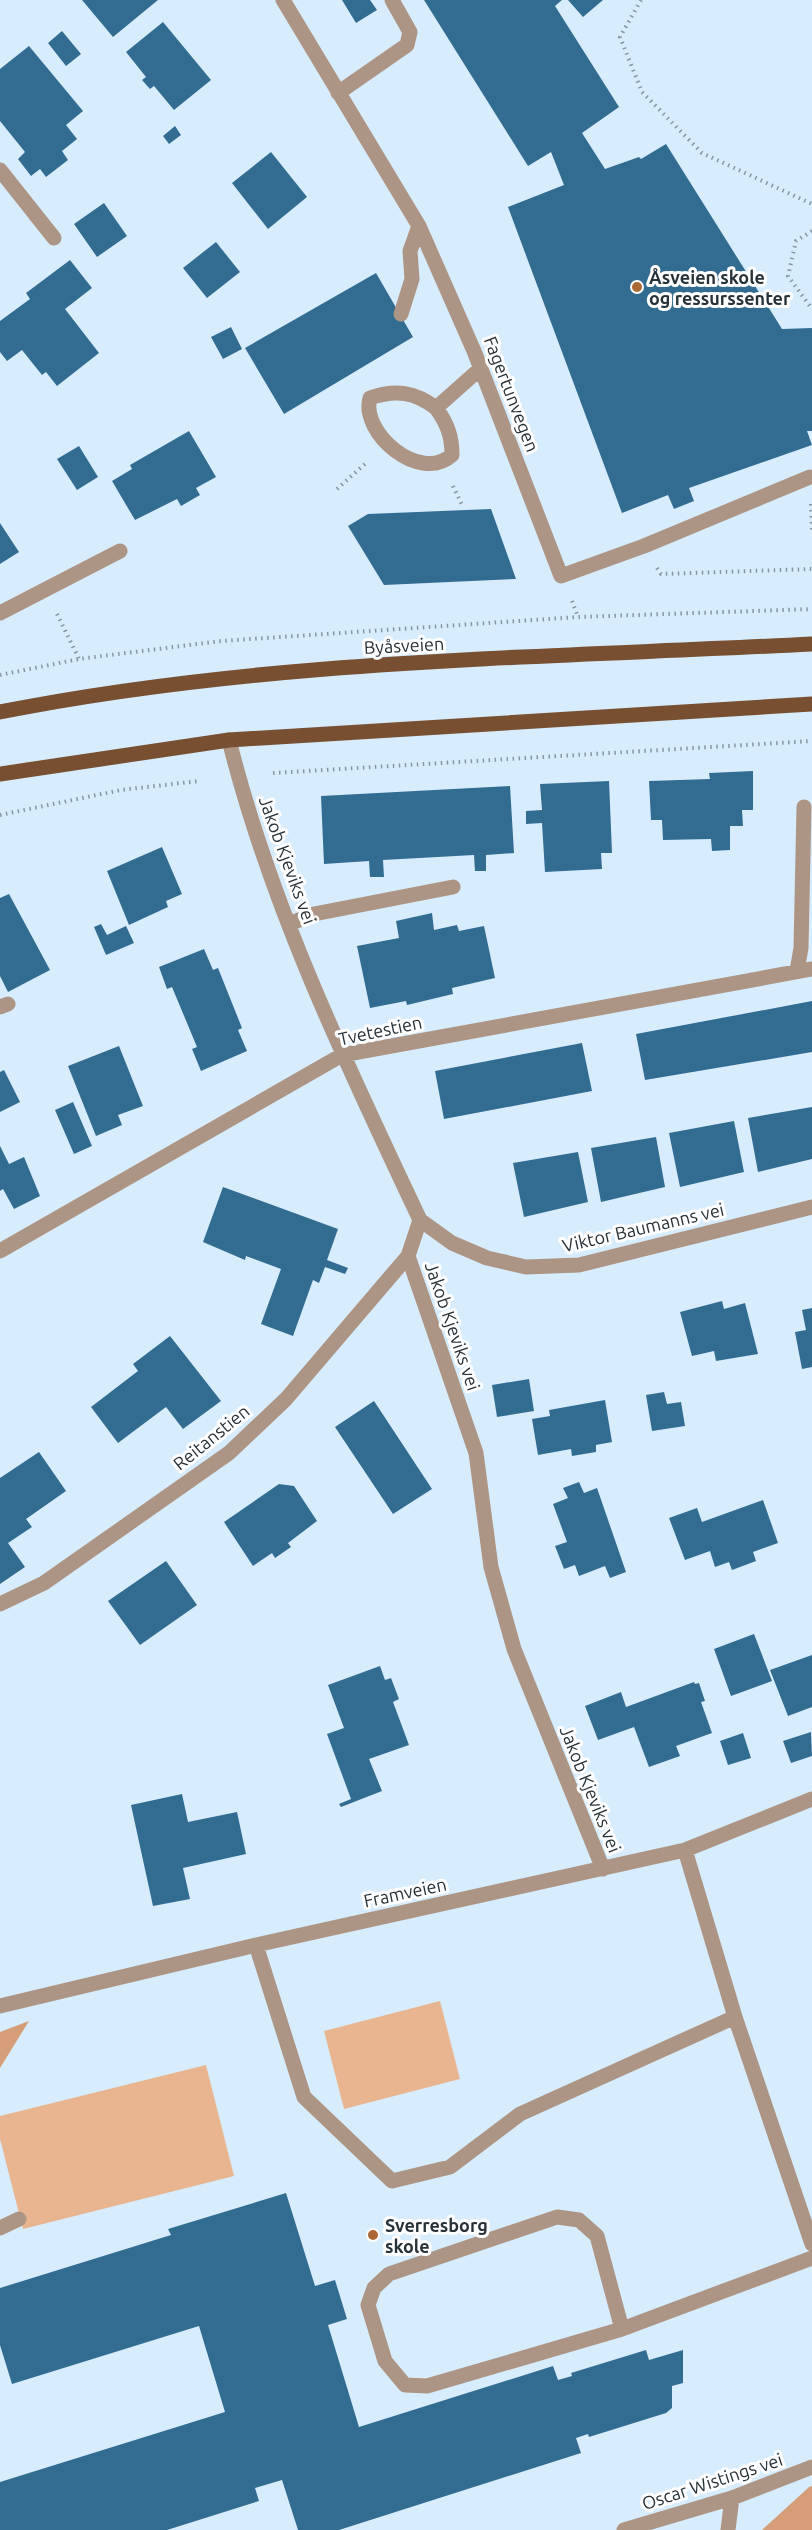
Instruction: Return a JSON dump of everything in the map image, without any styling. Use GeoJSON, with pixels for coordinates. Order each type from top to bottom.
{"type":"FeatureCollection","features":[{"type":"Feature","properties":{"kind":"main road","name":"Byåsveien"},"geometry":{"type":"LineString","coordinates":[[0,712],[76,697],[286,670],[812,644]]}},
{"type":"Feature","properties":{"kind":"main road"},"geometry":{"type":"LineString","coordinates":[[0,774],[229,740],[812,704]]}},
{"type":"Feature","properties":{"kind":"street","name":"Fagertunvegen"},"geometry":{"type":"LineString","coordinates":[[283,0],[419,226],[481,368],[561,576],[644,546],[810,477]]}},
{"type":"Feature","properties":{"kind":"street"},"geometry":{"type":"LineString","coordinates":[[338,93],[407,45],[410,33],[392,0]]}},
{"type":"Feature","properties":{"kind":"street"},"geometry":{"type":"LineString","coordinates":[[0,170],[54,238]]}},
{"type":"Feature","properties":{"kind":"street"},"geometry":{"type":"LineString","coordinates":[[401,314],[412,279],[410,250],[419,226]]}},
{"type":"Feature","properties":{"kind":"street"},"geometry":{"type":"LineString","coordinates":[[436,408],[481,368]]}},
{"type":"Feature","properties":{"kind":"street"},"geometry":{"type":"LineString","coordinates":[[384,393],[413,393],[436,408],[446,421],[452,440],[452,455],[443,463],[430,465],[400,455],[372,421],[368,405],[370,398],[384,393]]}},
{"type":"Feature","properties":{"kind":"street"},"geometry":{"type":"LineString","coordinates":[[0,613],[120,551]]}},
{"type":"Feature","properties":{"kind":"street","name":"Jakob Kjeviks vei"},"geometry":{"type":"LineString","coordinates":[[229,740],[268,874],[342,1055],[420,1220],[408,1256],[476,1453],[491,1567],[514,1649],[603,1869]]}},
{"type":"Feature","properties":{"kind":"street"},"geometry":{"type":"LineString","coordinates":[[804,807],[801,948],[805,970]]}},
{"type":"Feature","properties":{"kind":"street"},"geometry":{"type":"LineString","coordinates":[[289,924],[314,914],[453,887]]}},
{"type":"Feature","properties":{"kind":"street","name":"Tvetestien"},"geometry":{"type":"LineString","coordinates":[[0,1251],[342,1055],[805,970]]}},
{"type":"Feature","properties":{"kind":"street","name":"Viktor Baumanns vei"},"geometry":{"type":"LineString","coordinates":[[420,1220],[452,1243],[487,1258],[526,1267],[579,1265],[812,1207]]}},
{"type":"Feature","properties":{"kind":"street","name":"Reitanstien"},"geometry":{"type":"LineString","coordinates":[[0,1604],[44,1583],[229,1453],[286,1399],[408,1256]]}},
{"type":"Feature","properties":{"kind":"street","name":"Framveien"},"geometry":{"type":"LineString","coordinates":[[0,2006],[256,1945],[685,1850],[812,1799]]}},
{"type":"Feature","properties":{"kind":"street"},"geometry":{"type":"LineString","coordinates":[[685,1850],[735,2017],[812,2244]]}},
{"type":"Feature","properties":{"kind":"street"},"geometry":{"type":"LineString","coordinates":[[256,1945],[304,2097],[392,2181],[450,2167],[520,2114],[735,2017]]}},
{"type":"Feature","properties":{"kind":"street"},"geometry":{"type":"LineString","coordinates":[[622,2329],[597,2236],[579,2220],[557,2217],[389,2274],[374,2288],[368,2305],[385,2361],[405,2385],[427,2386],[622,2329],[812,2258]]}},
{"type":"Feature","properties":{"kind":"street"},"geometry":{"type":"LineString","coordinates":[[0,2228],[19,2219]]}},
{"type":"Feature","properties":{"kind":"street","name":"Oscar Wistings vei"},"geometry":{"type":"LineString","coordinates":[[624,2530],[732,2498],[812,2467]]}},
{"type":"Feature","properties":{"kind":"street"},"geometry":{"type":"LineString","coordinates":[[728,2530],[732,2498]]}},
{"type":"Feature","properties":{"kind":"path"},"geometry":{"type":"LineString","coordinates":[[641,0],[620,37],[642,92],[702,153],[812,204]]}},
{"type":"Feature","properties":{"kind":"path"},"geometry":{"type":"LineString","coordinates":[[812,231],[796,241],[788,276],[812,309]]}},
{"type":"Feature","properties":{"kind":"path"},"geometry":{"type":"LineString","coordinates":[[337,489],[388,443]]}},
{"type":"Feature","properties":{"kind":"path"},"geometry":{"type":"LineString","coordinates":[[812,524],[812,530]]}},
{"type":"Feature","properties":{"kind":"path"},"geometry":{"type":"LineString","coordinates":[[644,546],[661,574],[812,569]]}},
{"type":"Feature","properties":{"kind":"path"},"geometry":{"type":"LineString","coordinates":[[45,589],[79,659]]}},
{"type":"Feature","properties":{"kind":"path"},"geometry":{"type":"LineString","coordinates":[[0,675],[79,659],[221,640],[578,617],[812,609]]}},
{"type":"Feature","properties":{"kind":"path"},"geometry":{"type":"LineString","coordinates":[[273,773],[812,741]]}},
{"type":"Feature","properties":{"kind":"path"},"geometry":{"type":"LineString","coordinates":[[0,815],[121,790],[200,781]]}},
{"type":"Feature","properties":{"kind":"shaded area"},"geometry":{"type":"Polygon","coordinates":[[[440,2001],[460,2079],[344,2109],[324,2031],[440,2001]]]}},
{"type":"Feature","properties":{"kind":"shaded area"},"geometry":{"type":"Polygon","coordinates":[[[29,2021],[0,2068],[0,2032],[29,2021]]]}},
{"type":"Feature","properties":{"kind":"shaded area"},"geometry":{"type":"Polygon","coordinates":[[[206,2065],[234,2176],[23,2229],[0,2139],[0,2116],[206,2065]]]}},
{"type":"Feature","properties":{"kind":"shaded area"},"geometry":{"type":"Polygon","coordinates":[[[812,2486],[812,2530],[762,2530],[809,2487],[812,2486]]]}},
{"type":"Feature","properties":{"kind":"building"},"geometry":{"type":"Polygon","coordinates":[[[82,0],[158,0],[113,37],[82,0]]]}},
{"type":"Feature","properties":{"kind":"building"},"geometry":{"type":"Polygon","coordinates":[[[342,0],[370,0],[377,10],[356,23],[342,0]]]}},
{"type":"Feature","properties":{"kind":"building"},"geometry":{"type":"Polygon","coordinates":[[[424,0],[562,0],[555,6],[619,107],[582,133],[605,169],[639,157],[641,159],[666,144],[782,329],[812,328],[812,431],[807,431],[812,445],[689,488],[694,501],[674,509],[668,495],[622,513],[508,207],[564,185],[551,152],[528,166],[424,0]]]}},
{"type":"Feature","properties":{"kind":"building"},"geometry":{"type":"Polygon","coordinates":[[[568,0],[603,0],[583,17],[568,0]]]}},
{"type":"Feature","properties":{"kind":"building"},"geometry":{"type":"Polygon","coordinates":[[[163,22],[211,80],[174,110],[154,86],[150,89],[142,80],[146,77],[126,52],[163,22]]]}},
{"type":"Feature","properties":{"kind":"building"},"geometry":{"type":"Polygon","coordinates":[[[62,31],[81,54],[66,66],[48,43],[62,31]]]}},
{"type":"Feature","properties":{"kind":"building"},"geometry":{"type":"Polygon","coordinates":[[[29,46],[83,111],[66,125],[77,139],[62,151],[68,160],[46,177],[40,169],[31,176],[18,159],[25,152],[0,121],[0,69],[29,46]]]}},
{"type":"Feature","properties":{"kind":"building"},"geometry":{"type":"Polygon","coordinates":[[[175,126],[181,135],[169,144],[163,136],[175,126]]]}},
{"type":"Feature","properties":{"kind":"building"},"geometry":{"type":"Polygon","coordinates":[[[271,152],[307,197],[268,229],[232,183],[271,152]]]}},
{"type":"Feature","properties":{"kind":"building"},"geometry":{"type":"Polygon","coordinates":[[[104,203],[127,236],[97,257],[74,224],[104,203]]]}},
{"type":"Feature","properties":{"kind":"building"},"geometry":{"type":"Polygon","coordinates":[[[216,242],[240,272],[207,298],[183,268],[216,242]]]}},
{"type":"Feature","properties":{"kind":"building"},"geometry":{"type":"Polygon","coordinates":[[[70,260],[92,288],[65,309],[99,353],[57,386],[46,372],[42,375],[22,350],[7,361],[0,352],[0,321],[30,299],[26,293],[70,260]]]}},
{"type":"Feature","properties":{"kind":"building"},"geometry":{"type":"Polygon","coordinates":[[[376,273],[413,337],[284,414],[245,348],[376,273]]]}},
{"type":"Feature","properties":{"kind":"building"},"geometry":{"type":"Polygon","coordinates":[[[231,327],[242,349],[223,359],[211,337],[231,327]]]}},
{"type":"Feature","properties":{"kind":"building"},"geometry":{"type":"Polygon","coordinates":[[[189,431],[216,477],[196,488],[200,495],[181,506],[177,499],[135,520],[112,481],[132,469],[130,465],[189,431]]]}},
{"type":"Feature","properties":{"kind":"building"},"geometry":{"type":"Polygon","coordinates":[[[79,446],[98,477],[77,490],[57,459],[79,446]]]}},
{"type":"Feature","properties":{"kind":"building"},"geometry":{"type":"Polygon","coordinates":[[[491,509],[516,579],[384,585],[348,526],[368,514],[491,509]]]}},
{"type":"Feature","properties":{"kind":"building"},"geometry":{"type":"Polygon","coordinates":[[[0,523],[19,552],[0,564],[0,523]]]}},
{"type":"Feature","properties":{"kind":"building"},"geometry":{"type":"Polygon","coordinates":[[[753,771],[753,810],[742,810],[743,826],[730,826],[730,850],[712,851],[711,839],[663,840],[662,820],[651,820],[649,781],[710,779],[709,773],[753,771]]]}},
{"type":"Feature","properties":{"kind":"building"},"geometry":{"type":"Polygon","coordinates":[[[609,781],[612,853],[601,853],[602,869],[545,872],[542,823],[526,824],[526,811],[542,810],[540,784],[609,781]]]}},
{"type":"Feature","properties":{"kind":"building"},"geometry":{"type":"Polygon","coordinates":[[[510,786],[514,853],[486,855],[486,871],[475,871],[474,855],[383,860],[384,877],[370,877],[369,861],[324,864],[321,796],[510,786]]]}},
{"type":"Feature","properties":{"kind":"building"},"geometry":{"type":"Polygon","coordinates":[[[162,847],[182,894],[166,901],[168,907],[129,925],[107,871],[162,847]]]}},
{"type":"Feature","properties":{"kind":"building"},"geometry":{"type":"Polygon","coordinates":[[[9,894],[50,970],[8,992],[0,976],[0,898],[9,894]]]}},
{"type":"Feature","properties":{"kind":"building"},"geometry":{"type":"Polygon","coordinates":[[[432,913],[434,930],[457,925],[459,931],[484,926],[495,978],[452,988],[453,994],[407,1005],[406,1001],[370,1008],[357,946],[399,938],[396,921],[432,913]]]}},
{"type":"Feature","properties":{"kind":"building"},"geometry":{"type":"Polygon","coordinates":[[[101,924],[107,935],[126,926],[134,943],[106,955],[94,927],[101,924]]]}},
{"type":"Feature","properties":{"kind":"building"},"geometry":{"type":"Polygon","coordinates":[[[204,949],[213,970],[218,968],[242,1028],[238,1030],[247,1051],[201,1071],[192,1049],[197,1047],[172,987],[167,989],[159,967],[204,949]]]}},
{"type":"Feature","properties":{"kind":"building"},"geometry":{"type":"Polygon","coordinates":[[[812,1001],[812,1052],[645,1080],[636,1034],[812,1001]]]}},
{"type":"Feature","properties":{"kind":"building"},"geometry":{"type":"Polygon","coordinates":[[[582,1043],[592,1091],[444,1119],[435,1071],[582,1043]]]}},
{"type":"Feature","properties":{"kind":"building"},"geometry":{"type":"Polygon","coordinates":[[[119,1046],[143,1106],[118,1115],[122,1125],[96,1136],[68,1066],[119,1046]]]}},
{"type":"Feature","properties":{"kind":"building"},"geometry":{"type":"Polygon","coordinates":[[[4,1070],[20,1102],[0,1112],[0,1072],[4,1070]]]}},
{"type":"Feature","properties":{"kind":"building"},"geometry":{"type":"Polygon","coordinates":[[[73,1102],[92,1146],[74,1154],[55,1110],[73,1102]]]}},
{"type":"Feature","properties":{"kind":"building"},"geometry":{"type":"Polygon","coordinates":[[[812,1107],[812,1159],[758,1172],[748,1118],[812,1107]]]}},
{"type":"Feature","properties":{"kind":"building"},"geometry":{"type":"Polygon","coordinates":[[[734,1121],[744,1172],[680,1187],[669,1133],[734,1121]]]}},
{"type":"Feature","properties":{"kind":"building"},"geometry":{"type":"Polygon","coordinates":[[[656,1137],[665,1187],[601,1202],[591,1148],[656,1137]]]}},
{"type":"Feature","properties":{"kind":"building"},"geometry":{"type":"Polygon","coordinates":[[[0,1146],[9,1164],[24,1157],[40,1196],[14,1209],[3,1189],[0,1191],[0,1146]]]}},
{"type":"Feature","properties":{"kind":"building"},"geometry":{"type":"Polygon","coordinates":[[[578,1152],[588,1202],[524,1217],[513,1163],[578,1152]]]}},
{"type":"Feature","properties":{"kind":"building"},"geometry":{"type":"Polygon","coordinates":[[[223,1187],[338,1229],[327,1260],[348,1268],[345,1274],[325,1267],[319,1283],[313,1280],[293,1336],[261,1324],[281,1269],[246,1256],[245,1260],[203,1242],[223,1187]]]}},
{"type":"Feature","properties":{"kind":"building"},"geometry":{"type":"Polygon","coordinates":[[[722,1301],[724,1309],[745,1303],[758,1354],[716,1361],[714,1351],[692,1356],[680,1312],[722,1301]]]}},
{"type":"Feature","properties":{"kind":"building"},"geometry":{"type":"Polygon","coordinates":[[[812,1308],[812,1367],[802,1369],[795,1332],[806,1330],[802,1310],[812,1308]]]}},
{"type":"Feature","properties":{"kind":"building"},"geometry":{"type":"Polygon","coordinates":[[[170,1336],[221,1401],[183,1429],[166,1407],[118,1443],[91,1407],[138,1371],[133,1364],[170,1336]]]}},
{"type":"Feature","properties":{"kind":"building"},"geometry":{"type":"Polygon","coordinates":[[[529,1379],[534,1411],[497,1417],[492,1385],[529,1379]]]}},
{"type":"Feature","properties":{"kind":"building"},"geometry":{"type":"Polygon","coordinates":[[[664,1392],[667,1404],[681,1402],[685,1426],[652,1431],[646,1395],[664,1392]]]}},
{"type":"Feature","properties":{"kind":"building"},"geometry":{"type":"Polygon","coordinates":[[[605,1400],[612,1442],[596,1445],[596,1452],[572,1456],[571,1449],[538,1455],[532,1419],[550,1416],[549,1410],[605,1400]]]}},
{"type":"Feature","properties":{"kind":"building"},"geometry":{"type":"Polygon","coordinates":[[[374,1401],[432,1489],[393,1514],[335,1427],[374,1401]]]}},
{"type":"Feature","properties":{"kind":"building"},"geometry":{"type":"Polygon","coordinates":[[[39,1452],[66,1491],[26,1519],[32,1527],[8,1543],[25,1567],[0,1584],[0,1478],[39,1452]]]}},
{"type":"Feature","properties":{"kind":"building"},"geometry":{"type":"Polygon","coordinates":[[[579,1482],[584,1493],[597,1488],[626,1572],[610,1578],[605,1566],[579,1576],[575,1565],[564,1569],[555,1546],[567,1542],[553,1504],[568,1498],[563,1488],[579,1482]]]}},
{"type":"Feature","properties":{"kind":"building"},"geometry":{"type":"Polygon","coordinates":[[[279,1484],[294,1486],[317,1521],[288,1543],[291,1547],[275,1558],[272,1553],[253,1566],[224,1522],[279,1484]]]}},
{"type":"Feature","properties":{"kind":"building"},"geometry":{"type":"Polygon","coordinates":[[[763,1500],[778,1543],[753,1552],[756,1561],[732,1570],[729,1562],[715,1567],[710,1551],[685,1560],[669,1518],[697,1508],[702,1522],[763,1500]]]}},
{"type":"Feature","properties":{"kind":"building"},"geometry":{"type":"Polygon","coordinates":[[[166,1561],[197,1605],[140,1645],[108,1601],[166,1561]]]}},
{"type":"Feature","properties":{"kind":"building"},"geometry":{"type":"Polygon","coordinates":[[[754,1634],[772,1681],[731,1696],[714,1649],[754,1634]]]}},
{"type":"Feature","properties":{"kind":"building"},"geometry":{"type":"Polygon","coordinates":[[[812,1655],[812,1707],[788,1716],[770,1670],[812,1655]]]}},
{"type":"Feature","properties":{"kind":"building"},"geometry":{"type":"Polygon","coordinates":[[[380,1666],[385,1680],[391,1678],[399,1699],[393,1702],[409,1745],[369,1759],[382,1791],[341,1807],[339,1804],[351,1799],[327,1734],[344,1728],[328,1685],[380,1666]]]}},
{"type":"Feature","properties":{"kind":"building"},"geometry":{"type":"Polygon","coordinates":[[[694,1682],[699,1683],[705,1701],[701,1702],[712,1733],[676,1746],[680,1756],[649,1767],[634,1727],[598,1740],[585,1706],[621,1692],[626,1707],[694,1682]]]}},
{"type":"Feature","properties":{"kind":"building"},"geometry":{"type":"Polygon","coordinates":[[[811,1732],[812,1756],[791,1763],[783,1741],[811,1732]]]}},
{"type":"Feature","properties":{"kind":"building"},"geometry":{"type":"Polygon","coordinates":[[[743,1733],[751,1758],[728,1765],[720,1741],[743,1733]]]}},
{"type":"Feature","properties":{"kind":"building"},"geometry":{"type":"Polygon","coordinates":[[[182,1794],[188,1822],[237,1812],[246,1854],[183,1868],[190,1899],[153,1906],[131,1805],[182,1794]]]}},
{"type":"Feature","properties":{"kind":"building"},"geometry":{"type":"Polygon","coordinates":[[[286,2193],[315,2286],[335,2280],[347,2319],[328,2325],[359,2427],[553,2366],[558,2380],[572,2376],[571,2373],[646,2350],[649,2360],[683,2350],[683,2383],[672,2386],[672,2408],[666,2413],[589,2437],[588,2434],[576,2438],[581,2453],[339,2530],[298,2530],[282,2480],[255,2488],[259,2501],[167,2530],[0,2530],[0,2482],[225,2412],[199,2326],[12,2384],[0,2345],[0,2288],[171,2235],[168,2229],[286,2193]]]}},
{"type":"Feature","properties":{"kind":"place","name":"Åsveien skole og ressurssenter"},"geometry":{"type":"Point","coordinates":[637,287]}},
{"type":"Feature","properties":{"kind":"place","name":"Sverresborg skole"},"geometry":{"type":"Point","coordinates":[373,2235]}}]}
